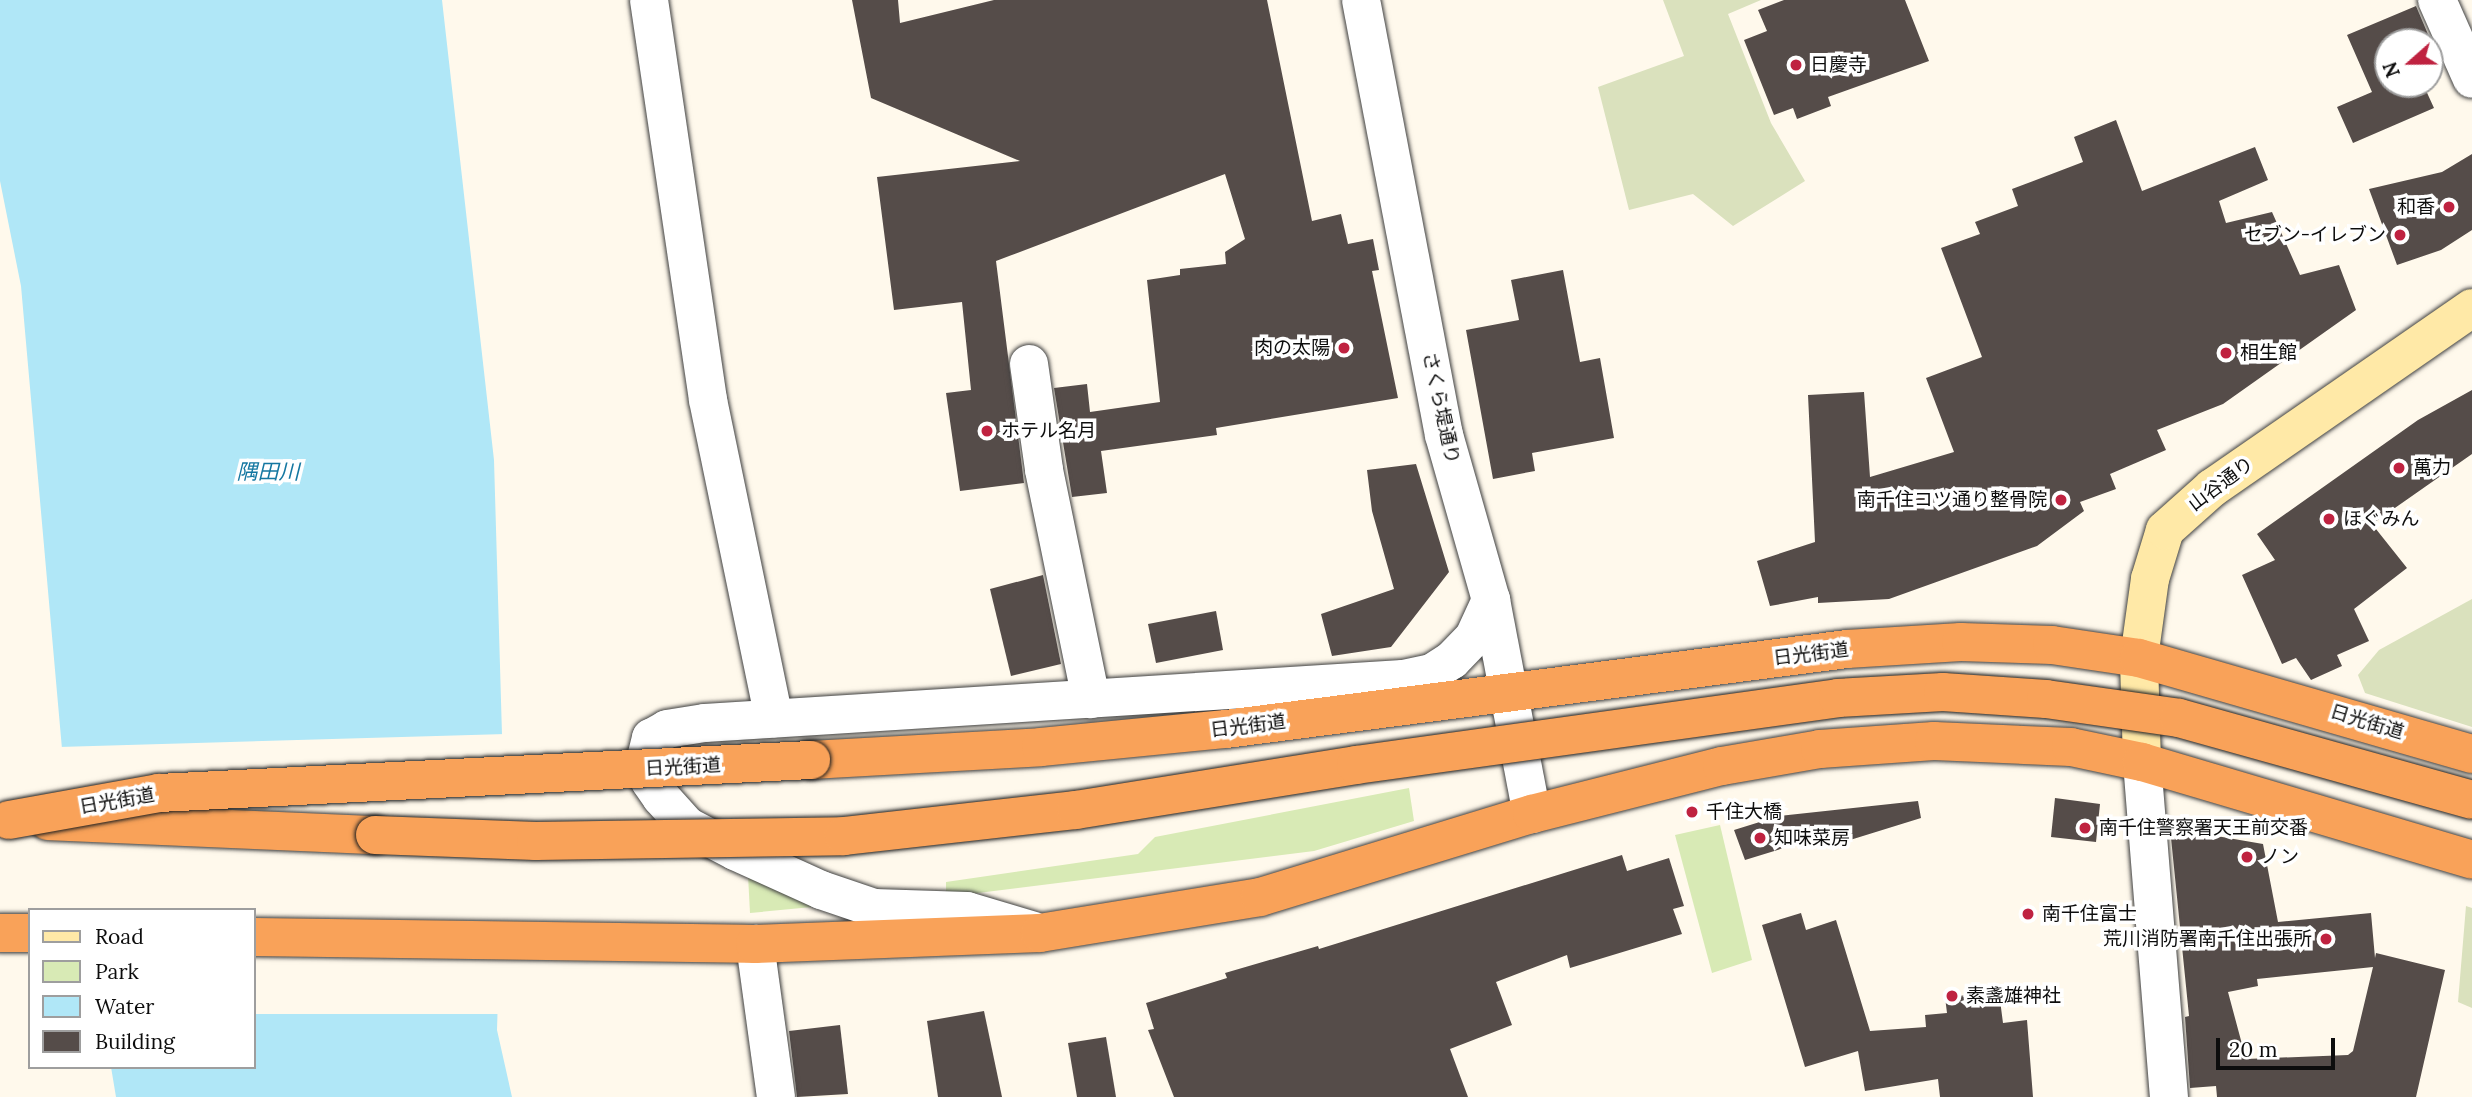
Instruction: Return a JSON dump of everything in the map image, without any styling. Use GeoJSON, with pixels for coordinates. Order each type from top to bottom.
{"type":"FeatureCollection","features":[{"type":"Feature","properties":{"kind":"highway","name":"日光街道"},"geometry":{"type":"LineString","coordinates":[[5,820],[159,793],[811,760],[1068,744],[1506,694],[1887,645],[1961,642],[2052,645],[2139,658],[2472,754]]}},
{"type":"Feature","properties":{"kind":"highway","name":"日光街道"},"geometry":{"type":"LineString","coordinates":[[5,820],[536,841],[844,836],[1076,810],[1356,765],[1838,698],[1943,692],[2046,699],[2179,718],[2472,800]]}},
{"type":"Feature","properties":{"kind":"highway"},"geometry":{"type":"LineString","coordinates":[[256,937],[755,944],[1040,933],[1260,897],[1532,814],[1722,766],[1821,749],[1934,741],[2071,747],[2142,762],[2472,860]]}},
{"type":"Feature","properties":{"kind":"main road","name":"山谷通り"},"geometry":{"type":"LineString","coordinates":[[2142,762],[2139,658],[2150,579],[2165,530],[2212,488],[2472,308]]}},
{"type":"Feature","properties":{"kind":"street"},"geometry":{"type":"LineString","coordinates":[[649,0],[708,400],[774,718]]}},
{"type":"Feature","properties":{"kind":"street","name":"さくら堤通り"},"geometry":{"type":"LineString","coordinates":[[1361,0],[1444,435],[1491,600],[1506,694],[1532,814]]}},
{"type":"Feature","properties":{"kind":"street"},"geometry":{"type":"LineString","coordinates":[[2437,0],[2472,79]]}},
{"type":"Feature","properties":{"kind":"street"},"geometry":{"type":"LineString","coordinates":[[1029,364],[1044,471],[1091,699]]}},
{"type":"Feature","properties":{"kind":"street"},"geometry":{"type":"LineString","coordinates":[[1040,933],[967,911],[874,908],[821,890],[687,826],[650,781],[646,758],[655,733],[705,723],[774,718],[1391,680],[1432,673],[1470,643],[1491,600]]}},
{"type":"Feature","properties":{"kind":"street"},"geometry":{"type":"LineString","coordinates":[[2142,762],[2169,1097]]}},
{"type":"Feature","properties":{"kind":"street"},"geometry":{"type":"LineString","coordinates":[[755,944],[776,1097]]}},
{"type":"Feature","properties":{"kind":"green space"},"geometry":{"type":"Polygon","coordinates":[[[1663,0],[1761,0],[1728,14],[1771,123],[1805,181],[1733,226],[1693,194],[1629,210],[1598,87],[1684,56],[1663,0]]]}},
{"type":"Feature","properties":{"kind":"green space"},"geometry":{"type":"Polygon","coordinates":[[[2472,599],[2472,727],[2365,693],[2358,675],[2379,650],[2472,599]]]}},
{"type":"Feature","properties":{"kind":"green space"},"geometry":{"type":"Polygon","coordinates":[[[1409,788],[1414,821],[1314,851],[946,897],[946,882],[1138,854],[1155,837],[1409,788]]]}},
{"type":"Feature","properties":{"kind":"green space"},"geometry":{"type":"Polygon","coordinates":[[[1720,825],[1752,960],[1712,973],[1675,835],[1720,825]]]}},
{"type":"Feature","properties":{"kind":"green space"},"geometry":{"type":"Polygon","coordinates":[[[748,875],[812,906],[812,907],[750,913],[748,875]]]}},
{"type":"Feature","properties":{"kind":"green space"},"geometry":{"type":"Polygon","coordinates":[[[2466,906],[2472,908],[2472,1008],[2458,1002],[2466,906]]]}},
{"type":"Feature","properties":{"kind":"water","name":"隅田川"},"geometry":{"type":"Polygon","coordinates":[[[0,0],[442,0],[494,460],[504,803],[497,1030],[512,1097],[116,1097],[111,1069],[256,1069],[256,908],[252,908],[62,749],[21,286],[0,181],[0,0]]]}},
{"type":"Feature","properties":{"kind":"pier"},"geometry":{"type":"Polygon","coordinates":[[[506,734],[501,1014],[256,1014],[256,908],[83,908],[59,747],[506,734]]]}},
{"type":"Feature","properties":{"kind":"building"},"geometry":{"type":"Polygon","coordinates":[[[852,0],[898,0],[900,23],[994,0],[1267,0],[1312,221],[1341,214],[1348,244],[1373,239],[1379,270],[1372,271],[1398,398],[1216,428],[1217,435],[1101,451],[1107,493],[1072,497],[1054,388],[1087,384],[1090,412],[1160,402],[1147,280],[1180,275],[1180,269],[1226,264],[1225,252],[1245,239],[1225,174],[996,261],[1024,483],[960,491],[946,393],[971,390],[962,302],[894,310],[877,177],[1020,161],[871,98],[852,0]]]}},
{"type":"Feature","properties":{"kind":"building"},"geometry":{"type":"Polygon","coordinates":[[[1784,0],[1905,0],[1929,61],[1828,97],[1831,106],[1797,119],[1793,108],[1774,115],[1744,40],[1767,31],[1758,10],[1784,0]]]}},
{"type":"Feature","properties":{"kind":"building"},"geometry":{"type":"Polygon","coordinates":[[[2416,6],[2425,28],[2374,28],[2374,98],[2429,98],[2434,108],[2353,143],[2337,107],[2372,92],[2347,35],[2416,6]]]}},
{"type":"Feature","properties":{"kind":"building"},"geometry":{"type":"Polygon","coordinates":[[[2116,120],[2142,191],[2255,147],[2268,180],[2219,201],[2226,223],[2272,212],[2300,275],[2339,265],[2356,310],[2223,404],[2157,430],[2166,450],[2110,474],[2116,489],[2080,502],[2084,511],[2037,546],[1889,599],[1818,603],[1818,597],[1770,606],[1757,561],[1815,542],[1808,395],[1864,392],[1870,477],[1954,452],[1926,378],[1982,357],[1941,248],[1980,234],[1975,222],[2018,206],[2012,189],[2083,162],[2074,137],[2116,120]]]}},
{"type":"Feature","properties":{"kind":"building"},"geometry":{"type":"Polygon","coordinates":[[[2472,154],[2472,230],[2441,250],[2397,265],[2369,189],[2442,172],[2472,154]]]}},
{"type":"Feature","properties":{"kind":"building"},"geometry":{"type":"Polygon","coordinates":[[[1563,270],[1580,362],[1600,358],[1614,438],[1532,453],[1535,471],[1493,479],[1466,330],[1519,320],[1511,280],[1563,270]]]}},
{"type":"Feature","properties":{"kind":"building"},"geometry":{"type":"Polygon","coordinates":[[[2472,390],[2472,454],[2372,524],[2407,568],[2354,609],[2369,641],[2337,655],[2342,666],[2311,680],[2296,658],[2282,664],[2242,575],[2275,560],[2257,534],[2418,420],[2472,390]]]}},
{"type":"Feature","properties":{"kind":"building"},"geometry":{"type":"Polygon","coordinates":[[[1416,464],[1449,572],[1391,647],[1332,656],[1321,614],[1394,589],[1372,511],[1367,470],[1416,464]]]}},
{"type":"Feature","properties":{"kind":"building"},"geometry":{"type":"Polygon","coordinates":[[[1043,575],[1061,664],[1011,676],[990,589],[1043,575]]]}},
{"type":"Feature","properties":{"kind":"building"},"geometry":{"type":"Polygon","coordinates":[[[1216,611],[1223,650],[1156,663],[1148,624],[1216,611]]]}},
{"type":"Feature","properties":{"kind":"building"},"geometry":{"type":"Polygon","coordinates":[[[2055,798],[2100,804],[2096,842],[2051,837],[2055,798]]]}},
{"type":"Feature","properties":{"kind":"building"},"geometry":{"type":"Polygon","coordinates":[[[1918,801],[1921,818],[1821,849],[1816,838],[1745,860],[1734,830],[1779,816],[1918,801]]]}},
{"type":"Feature","properties":{"kind":"building"},"geometry":{"type":"Polygon","coordinates":[[[2170,828],[2263,844],[2278,922],[2371,913],[2375,958],[2376,953],[2445,970],[2416,1097],[2217,1097],[2216,1086],[2190,1088],[2185,1017],[2189,1016],[2170,828]],[[2373,967],[2257,979],[2258,986],[2228,992],[2246,1059],[2348,1055],[2353,1051],[2373,967]]]}},
{"type":"Feature","properties":{"kind":"building"},"geometry":{"type":"Polygon","coordinates":[[[1622,855],[1627,871],[1669,858],[1684,906],[1673,909],[1682,934],[1570,968],[1567,955],[1496,982],[1512,1025],[1450,1049],[1468,1097],[1174,1097],[1148,1030],[1154,1029],[1146,1003],[1227,978],[1225,973],[1318,946],[1319,949],[1622,855]]]}},
{"type":"Feature","properties":{"kind":"building"},"geometry":{"type":"Polygon","coordinates":[[[1801,913],[1806,930],[1836,920],[1870,1031],[1926,1027],[1925,1015],[1947,1013],[1945,997],[1982,994],[1983,1001],[2000,1000],[2003,1023],[2027,1020],[2033,1097],[1940,1097],[1938,1079],[1865,1091],[1858,1051],[1805,1067],[1762,925],[1801,913]]]}},
{"type":"Feature","properties":{"kind":"building"},"geometry":{"type":"Polygon","coordinates":[[[984,1011],[1002,1097],[938,1097],[927,1021],[984,1011]]]}},
{"type":"Feature","properties":{"kind":"building"},"geometry":{"type":"Polygon","coordinates":[[[840,1025],[848,1094],[797,1097],[789,1031],[840,1025]]]}},
{"type":"Feature","properties":{"kind":"building"},"geometry":{"type":"Polygon","coordinates":[[[1106,1037],[1116,1097],[1077,1097],[1068,1043],[1106,1037]]]}},
{"type":"Feature","properties":{"kind":"place","name":"日慶寺"},"geometry":{"type":"Point","coordinates":[1796,65]}},
{"type":"Feature","properties":{"kind":"place","name":"和香"},"geometry":{"type":"Point","coordinates":[2449,207]}},
{"type":"Feature","properties":{"kind":"place","name":"セブン-イレブン"},"geometry":{"type":"Point","coordinates":[2400,235]}},
{"type":"Feature","properties":{"kind":"place","name":"肉の太陽"},"geometry":{"type":"Point","coordinates":[1344,348]}},
{"type":"Feature","properties":{"kind":"place","name":"相生館"},"geometry":{"type":"Point","coordinates":[2226,353]}},
{"type":"Feature","properties":{"kind":"place","name":"ホテル名月"},"geometry":{"type":"Point","coordinates":[987,431]}},
{"type":"Feature","properties":{"kind":"place","name":"萬力"},"geometry":{"type":"Point","coordinates":[2399,468]}},
{"type":"Feature","properties":{"kind":"place","name":"南千住コツ通り整骨院"},"geometry":{"type":"Point","coordinates":[2061,500]}},
{"type":"Feature","properties":{"kind":"place","name":"ほぐみん"},"geometry":{"type":"Point","coordinates":[2329,519]}},
{"type":"Feature","properties":{"kind":"place","name":"千住大橋"},"geometry":{"type":"Point","coordinates":[1692,812]}},
{"type":"Feature","properties":{"kind":"place","name":"南千住警察署天王前交番"},"geometry":{"type":"Point","coordinates":[2085,828]}},
{"type":"Feature","properties":{"kind":"place","name":"知味菜房"},"geometry":{"type":"Point","coordinates":[1760,838]}},
{"type":"Feature","properties":{"kind":"place","name":"ノン"},"geometry":{"type":"Point","coordinates":[2247,857]}},
{"type":"Feature","properties":{"kind":"place","name":"南千住富士"},"geometry":{"type":"Point","coordinates":[2028,914]}},
{"type":"Feature","properties":{"kind":"place","name":"荒川消防署南千住出張所"},"geometry":{"type":"Point","coordinates":[2326,939]}},
{"type":"Feature","properties":{"kind":"place","name":"素盞雄神社"},"geometry":{"type":"Point","coordinates":[1952,996]}}]}
